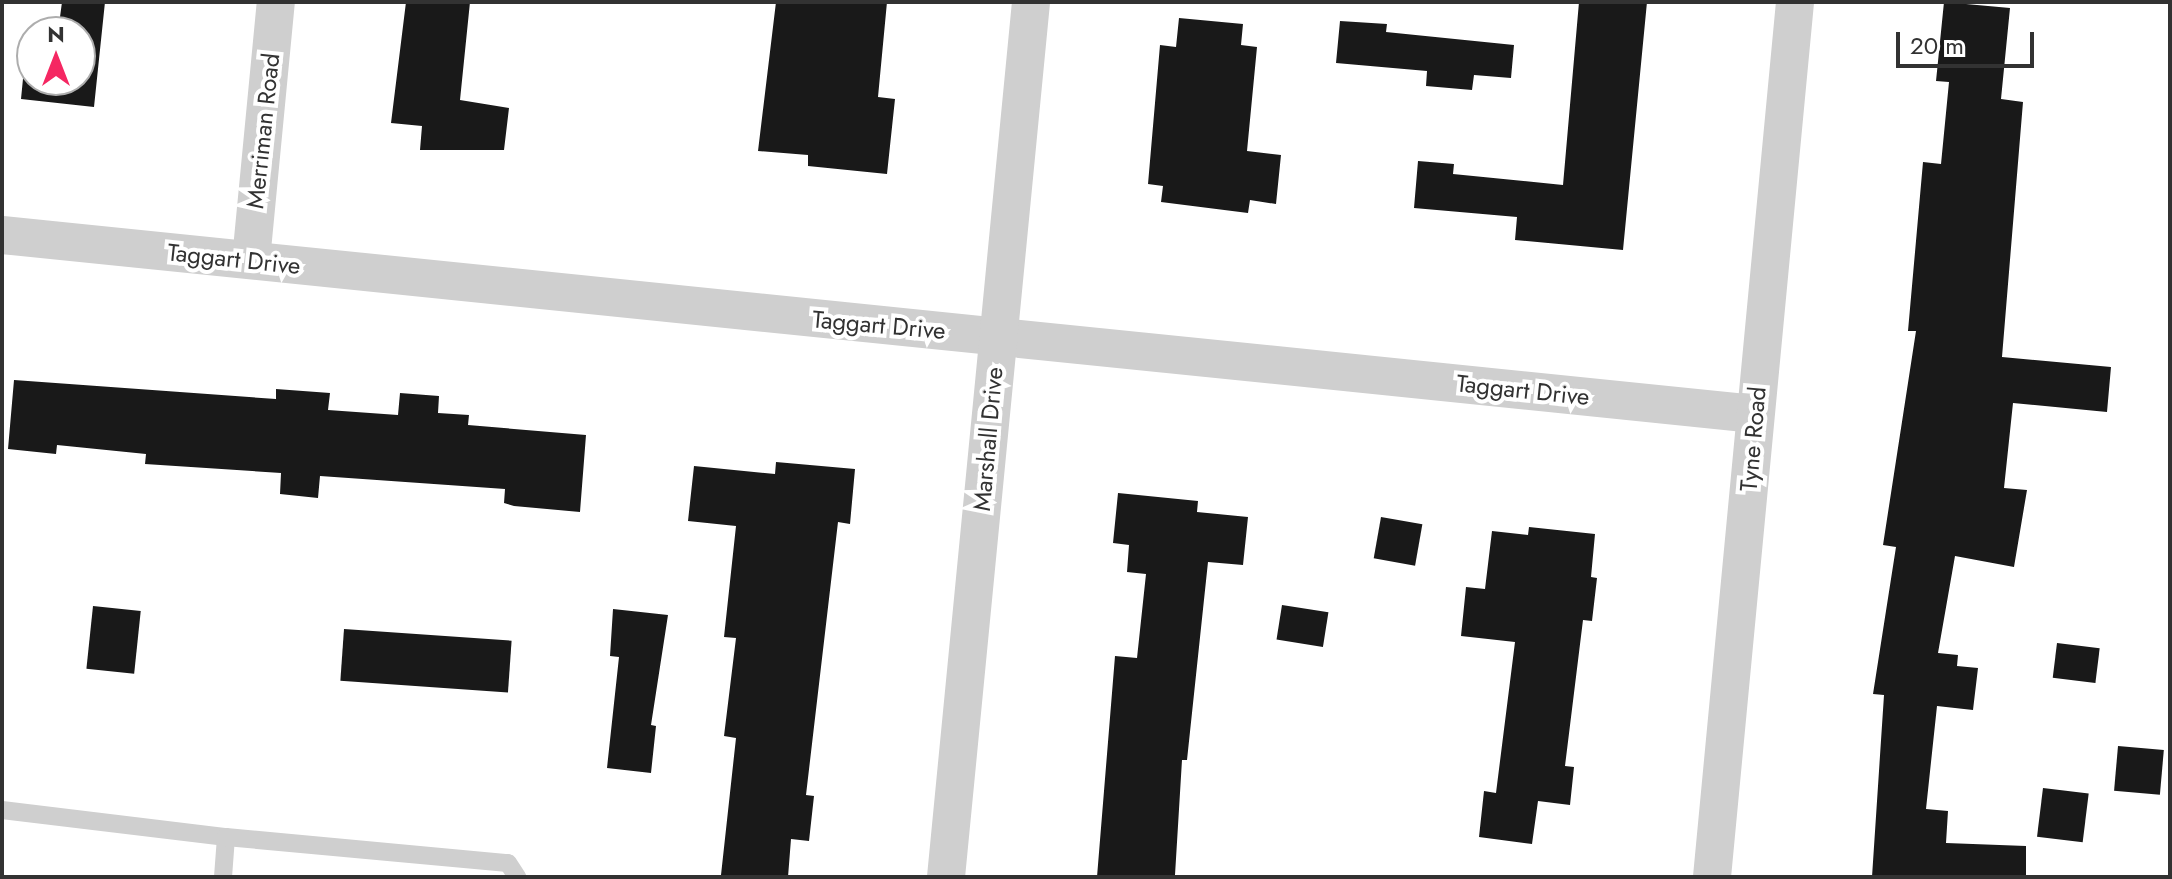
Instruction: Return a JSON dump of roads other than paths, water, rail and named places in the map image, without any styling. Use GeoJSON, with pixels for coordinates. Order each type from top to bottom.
{"type":"FeatureCollection","features":[{"type":"Feature","properties":{"kind":"street","name":"Merriman Road"},"geometry":{"type":"LineString","coordinates":[[251,260],[276,2]]}},
{"type":"Feature","properties":{"kind":"street","name":"Marshall Drive"},"geometry":{"type":"LineString","coordinates":[[946,877],[1031,2]]}},
{"type":"Feature","properties":{"kind":"street","name":"Tyne Road"},"geometry":{"type":"LineString","coordinates":[[1712,877],[1795,2]]}},
{"type":"Feature","properties":{"kind":"street","name":"Taggart Drive"},"geometry":{"type":"LineString","coordinates":[[2,235],[1755,414]]}},
{"type":"Feature","properties":{"kind":"lane"},"geometry":{"type":"LineString","coordinates":[[2,810],[226,837],[508,863],[517,877]]}},
{"type":"Feature","properties":{"kind":"lane"},"geometry":{"type":"LineString","coordinates":[[223,877],[226,837]]}}]}
